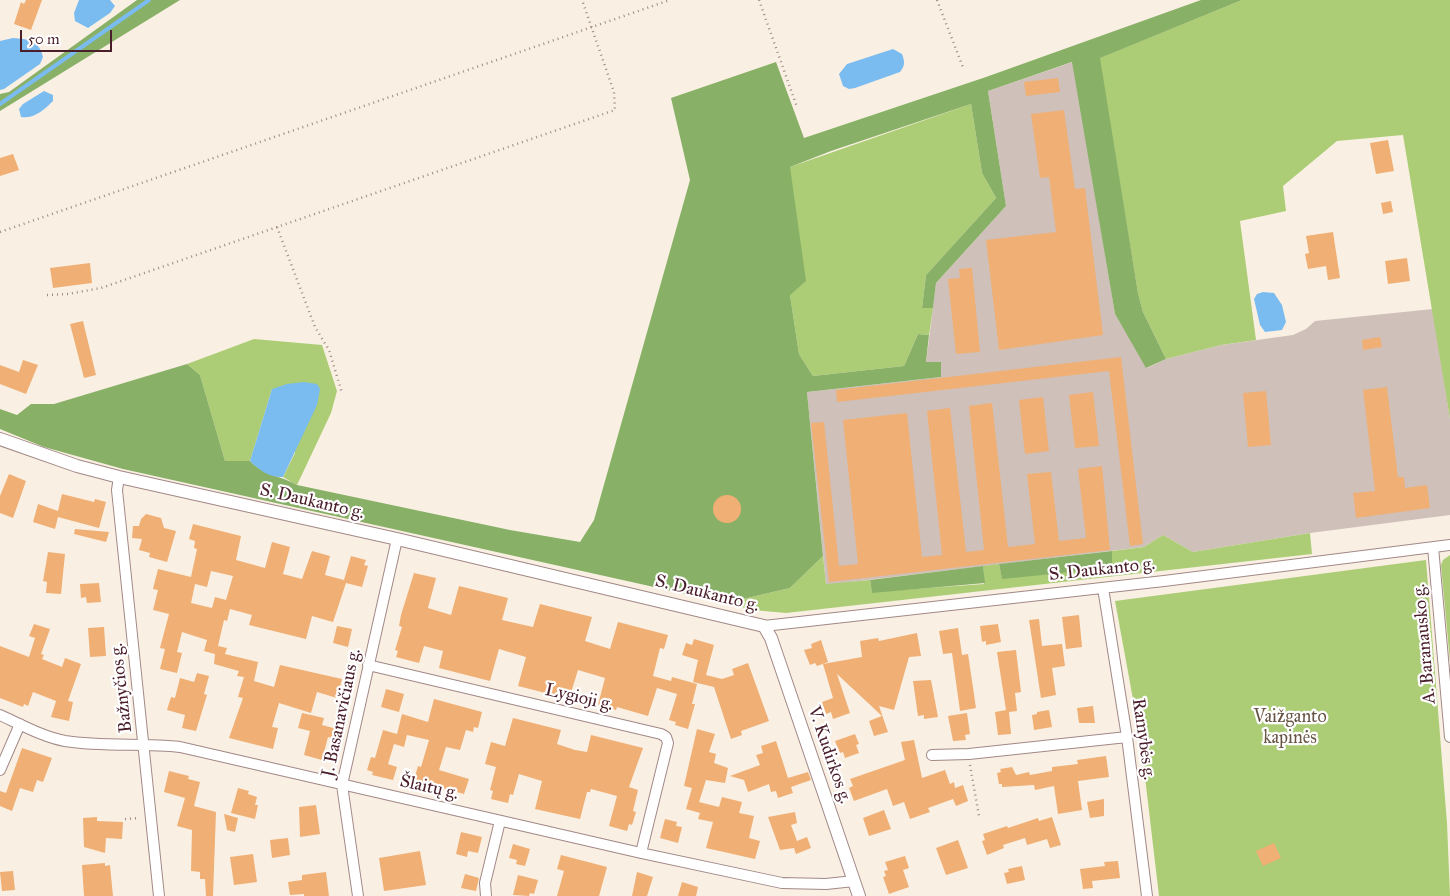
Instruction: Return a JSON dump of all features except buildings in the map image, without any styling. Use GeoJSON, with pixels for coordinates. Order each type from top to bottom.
{"type":"FeatureCollection","features":[{"type":"Feature","properties":{"kind":"street","name":"S. Daukanto g."},"geometry":{"type":"LineString","coordinates":[[0,439],[77,466],[119,477],[397,539],[764,626],[1103,588],[1450,545]]}},
{"type":"Feature","properties":{"kind":"street","name":"Bažnyčios g."},"geometry":{"type":"LineString","coordinates":[[119,477],[117,490],[159,896]]}},
{"type":"Feature","properties":{"kind":"street","name":"J. Basanavičiaus g."},"geometry":{"type":"LineString","coordinates":[[358,896],[342,785],[397,539]]}},
{"type":"Feature","properties":{"kind":"street","name":"A. Baranausko g."},"geometry":{"type":"LineString","coordinates":[[1433,547],[1450,738]]}},
{"type":"Feature","properties":{"kind":"street","name":"Ramybės g."},"geometry":{"type":"LineString","coordinates":[[1103,588],[1127,736],[1147,896]]}},
{"type":"Feature","properties":{"kind":"street","name":"V. Kudirkos g."},"geometry":{"type":"LineString","coordinates":[[764,626],[771,638],[860,896]]}},
{"type":"Feature","properties":{"kind":"street","name":"Lygioji g."},"geometry":{"type":"LineString","coordinates":[[368,665],[661,734],[666,737],[668,743],[641,853]]}},
{"type":"Feature","properties":{"kind":"street","name":"Šlaitų g."},"geometry":{"type":"LineString","coordinates":[[0,716],[63,740],[92,744],[144,743],[208,752],[342,785],[782,883],[826,884],[854,881]]}},
{"type":"Feature","properties":{"kind":"street"},"geometry":{"type":"LineString","coordinates":[[0,770],[20,724]]}},
{"type":"Feature","properties":{"kind":"street"},"geometry":{"type":"LineString","coordinates":[[932,755],[968,754],[1127,736]]}},
{"type":"Feature","properties":{"kind":"street"},"geometry":{"type":"LineString","coordinates":[[486,896],[485,883],[500,821]]}},
{"type":"Feature","properties":{"kind":"path"},"geometry":{"type":"LineString","coordinates":[[48,295],[68,294],[102,288],[615,110],[614,92],[582,0]]}},
{"type":"Feature","properties":{"kind":"path"},"geometry":{"type":"LineString","coordinates":[[0,232],[670,0]]}},
{"type":"Feature","properties":{"kind":"path"},"geometry":{"type":"LineString","coordinates":[[759,0],[797,107]]}},
{"type":"Feature","properties":{"kind":"path"},"geometry":{"type":"LineString","coordinates":[[937,0],[964,70]]}},
{"type":"Feature","properties":{"kind":"path"},"geometry":{"type":"LineString","coordinates":[[278,227],[315,327],[329,350],[342,392]]}},
{"type":"Feature","properties":{"kind":"path"},"geometry":{"type":"LineString","coordinates":[[968,754],[979,816]]}},
{"type":"Feature","properties":{"kind":"path"},"geometry":{"type":"LineString","coordinates":[[125,819],[139,818]]}},
{"type":"Feature","properties":{"kind":"shaded area"},"geometry":{"type":"Polygon","coordinates":[[[1073,62],[1115,314],[1147,368],[1166,359],[1221,345],[1293,335],[1306,329],[1315,321],[1433,309],[1450,419],[1450,515],[1310,533],[1193,552],[1163,535],[1144,547],[826,585],[807,392],[941,377],[926,363],[936,283],[1006,206],[988,91],[1073,62]]]}},
{"type":"Feature","properties":{"kind":"green space"},"geometry":{"type":"Polygon","coordinates":[[[137,0],[180,0],[0,111],[0,94],[9,92],[137,0]]]}},
{"type":"Feature","properties":{"kind":"green space"},"geometry":{"type":"Polygon","coordinates":[[[1201,0],[1242,0],[1100,58],[1138,293],[1143,312],[1166,359],[1146,368],[1115,314],[1072,62],[988,91],[1006,206],[936,283],[933,308],[922,308],[926,275],[996,198],[982,173],[971,104],[831,151],[790,167],[806,281],[790,295],[799,354],[813,376],[904,366],[918,334],[929,335],[926,362],[941,362],[941,377],[807,392],[823,556],[790,588],[726,603],[123,469],[44,447],[0,429],[0,409],[17,415],[31,404],[54,404],[187,364],[200,375],[225,461],[250,461],[267,473],[297,485],[510,530],[580,542],[594,520],[690,180],[671,98],[776,62],[804,138],[986,77],[1201,0]]]}},
{"type":"Feature","properties":{"kind":"green space"},"geometry":{"type":"Polygon","coordinates":[[[1242,0],[1450,0],[1450,419],[1403,135],[1337,141],[1283,186],[1286,211],[1240,221],[1256,340],[1221,345],[1166,359],[1143,312],[1138,293],[1099,58],[1242,0]]]}},
{"type":"Feature","properties":{"kind":"green space"},"geometry":{"type":"Polygon","coordinates":[[[971,104],[982,173],[996,198],[926,275],[922,308],[933,308],[929,335],[918,334],[904,366],[813,376],[799,354],[790,295],[790,167],[971,104]]]}},
{"type":"Feature","properties":{"kind":"green space"},"geometry":{"type":"Polygon","coordinates":[[[254,339],[322,345],[337,391],[331,413],[297,485],[283,477],[295,453],[272,389],[250,461],[225,461],[200,375],[187,364],[254,339]]]}},
{"type":"Feature","properties":{"kind":"green space"},"geometry":{"type":"Polygon","coordinates":[[[1310,533],[1312,554],[786,613],[753,610],[726,603],[790,588],[823,556],[826,584],[870,580],[872,592],[984,584],[983,566],[999,564],[1002,578],[1112,568],[1112,551],[1144,547],[1163,535],[1193,552],[1310,533]]]}},
{"type":"Feature","properties":{"kind":"green space"},"geometry":{"type":"Polygon","coordinates":[[[1112,551],[1112,568],[1002,579],[999,564],[1112,551]]]}},
{"type":"Feature","properties":{"kind":"green space"},"geometry":{"type":"Polygon","coordinates":[[[1450,555],[1450,662],[1441,565],[1443,560],[1450,555]]]}},
{"type":"Feature","properties":{"kind":"green space","name":"Vaižganto kapinės"},"geometry":{"type":"Polygon","coordinates":[[[1426,560],[1447,823],[1450,896],[1159,896],[1141,743],[1115,601],[1426,560]]]}},
{"type":"Feature","properties":{"kind":"green space"},"geometry":{"type":"Polygon","coordinates":[[[983,566],[985,583],[872,593],[870,580],[983,566]]]}},
{"type":"Feature","properties":{"kind":"water"},"geometry":{"type":"Polygon","coordinates":[[[79,0],[110,0],[115,6],[110,13],[88,28],[75,21],[74,13],[79,0]]]}},
{"type":"Feature","properties":{"kind":"water"},"geometry":{"type":"Polygon","coordinates":[[[13,38],[23,39],[36,44],[43,57],[40,64],[0,90],[0,41],[13,38]]]}},
{"type":"Feature","properties":{"kind":"water"},"geometry":{"type":"Polygon","coordinates":[[[893,49],[902,54],[903,57],[904,66],[900,72],[855,88],[849,89],[843,86],[839,74],[847,64],[893,49]]]}},
{"type":"Feature","properties":{"kind":"water"},"geometry":{"type":"Polygon","coordinates":[[[44,91],[53,95],[53,101],[42,111],[30,117],[21,117],[19,109],[23,104],[44,91]]]}},
{"type":"Feature","properties":{"kind":"water"},"geometry":{"type":"Polygon","coordinates":[[[1263,292],[1274,293],[1282,305],[1286,322],[1282,330],[1265,332],[1260,325],[1254,299],[1257,294],[1263,292]]]}},
{"type":"Feature","properties":{"kind":"water"},"geometry":{"type":"Polygon","coordinates":[[[304,382],[317,384],[320,389],[317,405],[283,477],[269,475],[250,461],[272,389],[287,384],[304,382]]]}},
{"type":"Feature","properties":{"kind":"waterway"},"geometry":{"type":"LineString","coordinates":[[0,104],[149,0]]}}]}
